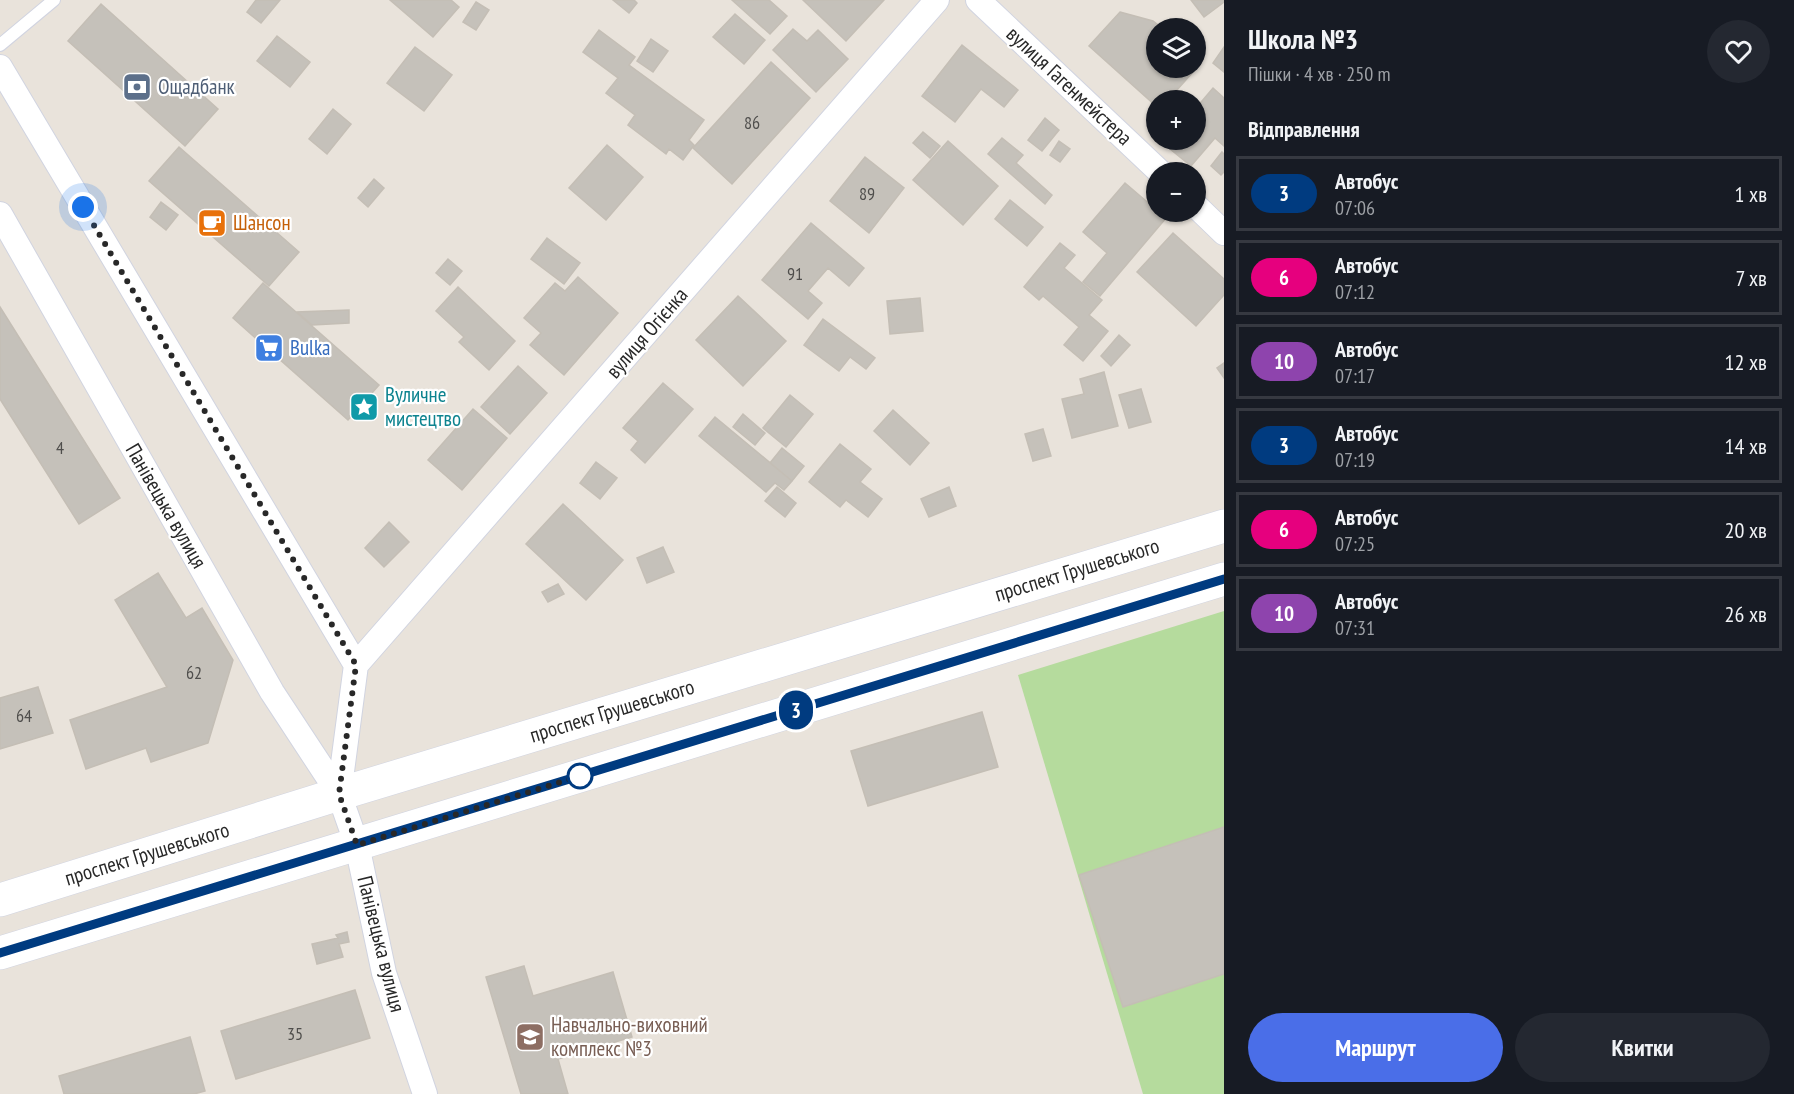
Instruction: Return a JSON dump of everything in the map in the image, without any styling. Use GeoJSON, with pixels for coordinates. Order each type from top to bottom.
{"type":"FeatureCollection","features":[{"type":"Feature","properties":{"kind":"main road","name":"проспект Грушевського"},"geometry":{"type":"LineString","coordinates":[[0,900],[339,794],[1224,526]]}},
{"type":"Feature","properties":{"kind":"main road"},"geometry":{"type":"LineString","coordinates":[[0,953],[1224,579]]}},
{"type":"Feature","properties":{"kind":"street","name":"вулиця Огієнка"},"geometry":{"type":"LineString","coordinates":[[356,665],[937,0]]}},
{"type":"Feature","properties":{"kind":"street","name":"вулиця Гагенмейстера"},"geometry":{"type":"LineString","coordinates":[[978,0],[1149,162]]}},
{"type":"Feature","properties":{"kind":"street"},"geometry":{"type":"LineString","coordinates":[[0,67],[356,665]]}},
{"type":"Feature","properties":{"kind":"street","name":"Панівецька вулиця"},"geometry":{"type":"LineString","coordinates":[[0,214],[272,692],[339,794],[357,845],[384,973],[425,1094]]}},
{"type":"Feature","properties":{"kind":"street"},"geometry":{"type":"LineString","coordinates":[[1206,216],[1224,233]]}},
{"type":"Feature","properties":{"kind":"street","name":"Панівецька вулиця"},"geometry":{"type":"LineString","coordinates":[[339,794],[356,665]]}},
{"type":"Feature","properties":{"kind":"lane"},"geometry":{"type":"LineString","coordinates":[[0,45],[54,0]]}},
{"type":"Feature","properties":{"kind":"green space"},"geometry":{"type":"Polygon","coordinates":[[[1224,611],[1224,1094],[1143,1094],[1018,675],[1224,611]]]}},
{"type":"Feature","properties":{"kind":"building"},"geometry":{"type":"Polygon","coordinates":[[[256,0],[280,0],[261,23],[247,12],[256,0]]]}},
{"type":"Feature","properties":{"kind":"building"},"geometry":{"type":"Polygon","coordinates":[[[390,0],[451,0],[459,7],[433,37],[390,0]]]}},
{"type":"Feature","properties":{"kind":"building"},"geometry":{"type":"Polygon","coordinates":[[[613,0],[634,0],[637,3],[629,13],[613,0]]]}},
{"type":"Feature","properties":{"kind":"building"},"geometry":{"type":"Polygon","coordinates":[[[732,0],[769,0],[787,16],[770,34],[732,0]]]}},
{"type":"Feature","properties":{"kind":"building"},"geometry":{"type":"Polygon","coordinates":[[[803,0],[884,0],[846,41],[803,0]]]}},
{"type":"Feature","properties":{"kind":"building"},"geometry":{"type":"Polygon","coordinates":[[[1191,0],[1224,0],[1224,2],[1204,17],[1191,0]]]}},
{"type":"Feature","properties":{"kind":"building"},"geometry":{"type":"Polygon","coordinates":[[[476,2],[489,10],[476,30],[463,22],[476,2]]]}},
{"type":"Feature","properties":{"kind":"building"},"geometry":{"type":"Polygon","coordinates":[[[101,4],[218,109],[185,146],[68,41],[101,4]]]}},
{"type":"Feature","properties":{"kind":"building"},"geometry":{"type":"Polygon","coordinates":[[[1120,12],[1146,19],[1146,78],[1188,78],[1177,90],[1146,90],[1146,97],[1089,46],[1120,12]]]}},
{"type":"Feature","properties":{"kind":"building"},"geometry":{"type":"Polygon","coordinates":[[[735,14],[765,40],[744,64],[713,37],[735,14]]]}},
{"type":"Feature","properties":{"kind":"building"},"geometry":{"type":"Polygon","coordinates":[[[793,29],[807,41],[818,30],[848,59],[816,92],[773,50],[793,29]]]}},
{"type":"Feature","properties":{"kind":"building"},"geometry":{"type":"Polygon","coordinates":[[[599,30],[635,57],[629,65],[704,120],[689,140],[694,145],[683,160],[669,149],[666,154],[628,125],[635,115],[606,93],[618,78],[583,52],[599,30]]]}},
{"type":"Feature","properties":{"kind":"building"},"geometry":{"type":"Polygon","coordinates":[[[277,36],[310,62],[290,87],[257,61],[277,36]]]}},
{"type":"Feature","properties":{"kind":"building"},"geometry":{"type":"Polygon","coordinates":[[[651,39],[668,51],[653,72],[637,61],[651,39]]]}},
{"type":"Feature","properties":{"kind":"building"},"geometry":{"type":"Polygon","coordinates":[[[962,45],[1018,90],[1004,107],[981,89],[955,122],[922,96],[962,45]]]}},
{"type":"Feature","properties":{"kind":"building"},"geometry":{"type":"Polygon","coordinates":[[[415,47],[452,75],[424,111],[387,83],[415,47]]]}},
{"type":"Feature","properties":{"kind":"building"},"geometry":{"type":"Polygon","coordinates":[[[1224,47],[1224,72],[1213,63],[1224,47]]]}},
{"type":"Feature","properties":{"kind":"building"},"geometry":{"type":"Polygon","coordinates":[[[771,62],[810,98],[732,184],[693,148],[771,62]]]}},
{"type":"Feature","properties":{"kind":"building"},"geometry":{"type":"Polygon","coordinates":[[[1213,88],[1224,98],[1224,146],[1215,138],[1206,148],[1206,96],[1213,88]]]}},
{"type":"Feature","properties":{"kind":"building"},"geometry":{"type":"Polygon","coordinates":[[[333,109],[351,124],[327,154],[309,139],[333,109]]]}},
{"type":"Feature","properties":{"kind":"building"},"geometry":{"type":"Polygon","coordinates":[[[1045,118],[1059,130],[1042,151],[1028,140],[1045,118]]]}},
{"type":"Feature","properties":{"kind":"building"},"geometry":{"type":"Polygon","coordinates":[[[923,132],[940,146],[930,158],[913,143],[923,132]]]}},
{"type":"Feature","properties":{"kind":"building"},"geometry":{"type":"Polygon","coordinates":[[[1002,138],[1023,155],[1016,163],[1052,195],[1045,204],[988,154],[1002,138]]]}},
{"type":"Feature","properties":{"kind":"building"},"geometry":{"type":"Polygon","coordinates":[[[948,141],[998,186],[963,225],[913,180],[948,141]]]}},
{"type":"Feature","properties":{"kind":"building"},"geometry":{"type":"Polygon","coordinates":[[[1059,141],[1070,149],[1060,162],[1050,155],[1059,141]]]}},
{"type":"Feature","properties":{"kind":"building"},"geometry":{"type":"Polygon","coordinates":[[[607,145],[643,177],[606,220],[569,188],[607,145]]]}},
{"type":"Feature","properties":{"kind":"building"},"geometry":{"type":"Polygon","coordinates":[[[179,147],[299,252],[269,286],[149,181],[179,147]]]}},
{"type":"Feature","properties":{"kind":"building"},"geometry":{"type":"Polygon","coordinates":[[[1171,150],[1205,150],[1194,162],[1186,162],[1171,150]]]}},
{"type":"Feature","properties":{"kind":"building"},"geometry":{"type":"Polygon","coordinates":[[[1222,152],[1224,172],[1221,175],[1211,166],[1222,152]]]}},
{"type":"Feature","properties":{"kind":"building"},"geometry":{"type":"Polygon","coordinates":[[[865,157],[904,188],[869,233],[830,201],[865,157]]]}},
{"type":"Feature","properties":{"kind":"building"},"geometry":{"type":"Polygon","coordinates":[[[374,179],[384,188],[368,207],[358,198],[374,179]]]}},
{"type":"Feature","properties":{"kind":"building"},"geometry":{"type":"Polygon","coordinates":[[[1125,183],[1146,201],[1146,222],[1163,222],[1100,296],[1083,282],[1107,253],[1083,232],[1125,183]]]}},
{"type":"Feature","properties":{"kind":"building"},"geometry":{"type":"Polygon","coordinates":[[[1010,200],[1043,227],[1027,246],[995,219],[1010,200]]]}},
{"type":"Feature","properties":{"kind":"building"},"geometry":{"type":"Polygon","coordinates":[[[161,202],[178,215],[166,230],[150,217],[161,202]]]}},
{"type":"Feature","properties":{"kind":"building"},"geometry":{"type":"Polygon","coordinates":[[[811,223],[864,268],[849,286],[828,268],[808,291],[822,303],[808,319],[762,280],[811,223]]]}},
{"type":"Feature","properties":{"kind":"building"},"geometry":{"type":"Polygon","coordinates":[[[1173,233],[1224,279],[1224,295],[1196,326],[1137,272],[1173,233]]]}},
{"type":"Feature","properties":{"kind":"building"},"geometry":{"type":"Polygon","coordinates":[[[547,238],[580,263],[564,284],[531,259],[547,238]]]}},
{"type":"Feature","properties":{"kind":"building"},"geometry":{"type":"Polygon","coordinates":[[[1060,243],[1075,255],[1064,268],[1102,300],[1089,315],[1108,331],[1083,361],[1064,345],[1079,327],[1043,296],[1039,300],[1024,287],[1060,243]]]}},
{"type":"Feature","properties":{"kind":"building"},"geometry":{"type":"Polygon","coordinates":[[[448,259],[462,271],[450,285],[436,273],[448,259]]]}},
{"type":"Feature","properties":{"kind":"building"},"geometry":{"type":"Polygon","coordinates":[[[578,277],[618,313],[564,375],[530,345],[541,333],[524,318],[555,283],[565,291],[578,277]]]}},
{"type":"Feature","properties":{"kind":"building"},"geometry":{"type":"Polygon","coordinates":[[[263,283],[379,385],[348,420],[233,318],[263,283]]]}},
{"type":"Feature","properties":{"kind":"building"},"geometry":{"type":"Polygon","coordinates":[[[458,287],[515,341],[489,370],[459,342],[464,337],[436,311],[458,287]]]}},
{"type":"Feature","properties":{"kind":"building"},"geometry":{"type":"Polygon","coordinates":[[[738,296],[786,341],[743,386],[696,340],[738,296]]]}},
{"type":"Feature","properties":{"kind":"building"},"geometry":{"type":"Polygon","coordinates":[[[920,298],[923,331],[890,334],[887,301],[920,298]]]}},
{"type":"Feature","properties":{"kind":"building"},"geometry":{"type":"Polygon","coordinates":[[[0,307],[120,498],[79,524],[0,399],[0,307]]]}},
{"type":"Feature","properties":{"kind":"building"},"geometry":{"type":"Polygon","coordinates":[[[349,310],[349,323],[312,325],[297,312],[349,310]]]}},
{"type":"Feature","properties":{"kind":"building"},"geometry":{"type":"Polygon","coordinates":[[[823,319],[875,358],[866,369],[850,357],[839,371],[804,345],[823,319]]]}},
{"type":"Feature","properties":{"kind":"building"},"geometry":{"type":"Polygon","coordinates":[[[1119,335],[1130,345],[1111,366],[1101,356],[1119,335]]]}},
{"type":"Feature","properties":{"kind":"building"},"geometry":{"type":"Polygon","coordinates":[[[1224,363],[1224,378],[1217,368],[1224,363]]]}},
{"type":"Feature","properties":{"kind":"building"},"geometry":{"type":"Polygon","coordinates":[[[518,366],[547,393],[510,434],[481,407],[518,366]]]}},
{"type":"Feature","properties":{"kind":"building"},"geometry":{"type":"Polygon","coordinates":[[[1104,372],[1118,426],[1072,438],[1062,399],[1084,394],[1080,379],[1104,372]]]}},
{"type":"Feature","properties":{"kind":"building"},"geometry":{"type":"Polygon","coordinates":[[[663,383],[693,409],[645,463],[631,450],[638,441],[623,428],[663,383]]]}},
{"type":"Feature","properties":{"kind":"building"},"geometry":{"type":"Polygon","coordinates":[[[1141,389],[1151,422],[1129,428],[1119,395],[1141,389]]]}},
{"type":"Feature","properties":{"kind":"building"},"geometry":{"type":"Polygon","coordinates":[[[790,395],[813,414],[786,447],[763,428],[790,395]]]}},
{"type":"Feature","properties":{"kind":"building"},"geometry":{"type":"Polygon","coordinates":[[[473,409],[507,438],[462,490],[428,460],[473,409]]]}},
{"type":"Feature","properties":{"kind":"building"},"geometry":{"type":"Polygon","coordinates":[[[893,410],[929,443],[910,465],[874,431],[893,410]]]}},
{"type":"Feature","properties":{"kind":"building"},"geometry":{"type":"Polygon","coordinates":[[[743,414],[765,433],[755,445],[733,427],[743,414]]]}},
{"type":"Feature","properties":{"kind":"building"},"geometry":{"type":"Polygon","coordinates":[[[715,417],[792,481],[784,490],[775,483],[766,492],[699,436],[715,417]]]}},
{"type":"Feature","properties":{"kind":"building"},"geometry":{"type":"Polygon","coordinates":[[[1043,429],[1051,456],[1033,461],[1025,434],[1043,429]]]}},
{"type":"Feature","properties":{"kind":"building"},"geometry":{"type":"Polygon","coordinates":[[[840,444],[871,469],[860,482],[882,499],[868,517],[846,500],[840,507],[809,482],[840,444]]]}},
{"type":"Feature","properties":{"kind":"building"},"geometry":{"type":"Polygon","coordinates":[[[782,448],[804,466],[792,481],[770,463],[782,448]]]}},
{"type":"Feature","properties":{"kind":"building"},"geometry":{"type":"Polygon","coordinates":[[[596,462],[617,478],[600,499],[580,483],[596,462]]]}},
{"type":"Feature","properties":{"kind":"building"},"geometry":{"type":"Polygon","coordinates":[[[777,487],[796,503],[785,517],[765,501],[777,487]]]}},
{"type":"Feature","properties":{"kind":"building"},"geometry":{"type":"Polygon","coordinates":[[[949,487],[956,506],[929,517],[921,499],[949,487]]]}},
{"type":"Feature","properties":{"kind":"building"},"geometry":{"type":"Polygon","coordinates":[[[563,504],[623,560],[586,600],[526,544],[563,504]]]}},
{"type":"Feature","properties":{"kind":"building"},"geometry":{"type":"Polygon","coordinates":[[[389,522],[409,542],[384,567],[365,548],[389,522]]]}},
{"type":"Feature","properties":{"kind":"building"},"geometry":{"type":"Polygon","coordinates":[[[663,547],[674,572],[647,583],[637,558],[663,547]]]}},
{"type":"Feature","properties":{"kind":"building"},"geometry":{"type":"Polygon","coordinates":[[[158,573],[186,618],[202,608],[233,660],[208,743],[151,762],[146,748],[86,769],[70,720],[167,687],[115,600],[158,573]]]}},
{"type":"Feature","properties":{"kind":"building"},"geometry":{"type":"Polygon","coordinates":[[[558,584],[564,594],[548,602],[542,592],[558,584]]]}},
{"type":"Feature","properties":{"kind":"building"},"geometry":{"type":"Polygon","coordinates":[[[38,687],[53,733],[0,749],[0,698],[38,687]]]}},
{"type":"Feature","properties":{"kind":"building"},"geometry":{"type":"Polygon","coordinates":[[[982,712],[998,767],[868,806],[851,751],[982,712]]]}},
{"type":"Feature","properties":{"kind":"building"},"geometry":{"type":"Polygon","coordinates":[[[1224,827],[1224,974],[1123,1007],[1079,875],[1224,827]]]}},
{"type":"Feature","properties":{"kind":"building"},"geometry":{"type":"Polygon","coordinates":[[[347,932],[349,942],[339,944],[343,957],[317,964],[312,944],[338,938],[336,935],[347,932]]]}},
{"type":"Feature","properties":{"kind":"building"},"geometry":{"type":"Polygon","coordinates":[[[524,966],[533,996],[613,972],[632,1037],[558,1059],[568,1094],[521,1094],[486,977],[524,966]]]}},
{"type":"Feature","properties":{"kind":"building"},"geometry":{"type":"Polygon","coordinates":[[[355,990],[370,1038],[236,1079],[221,1031],[355,990]]]}},
{"type":"Feature","properties":{"kind":"building"},"geometry":{"type":"Polygon","coordinates":[[[190,1037],[205,1091],[194,1094],[64,1094],[59,1076],[190,1037]]]}},
{"type":"Feature","properties":{"kind":"bus line","name":"3"},"geometry":{"type":"LineString","coordinates":[[0,953],[1224,579]]}},
{"type":"Feature","properties":{"kind":"place","name":"Ощадбанк"},"geometry":{"type":"Point","coordinates":[137,87]}},
{"type":"Feature","properties":{"kind":"place","name":"Шансон"},"geometry":{"type":"Point","coordinates":[212,223]}},
{"type":"Feature","properties":{"kind":"place","name":"Bulka"},"geometry":{"type":"Point","coordinates":[269,348]}},
{"type":"Feature","properties":{"kind":"place","name":"Вуличне мистецтво"},"geometry":{"type":"Point","coordinates":[364,407]}},
{"type":"Feature","properties":{"kind":"place","name":"Навчально-виховний комплекс №3"},"geometry":{"type":"Point","coordinates":[530,1037]}},
{"type":"Feature","properties":{"kind":"route"},"geometry":{"type":"LineString","coordinates":[[83,207],[356,665],[339,794],[357,845],[590,773],[580,776]]}}]}
